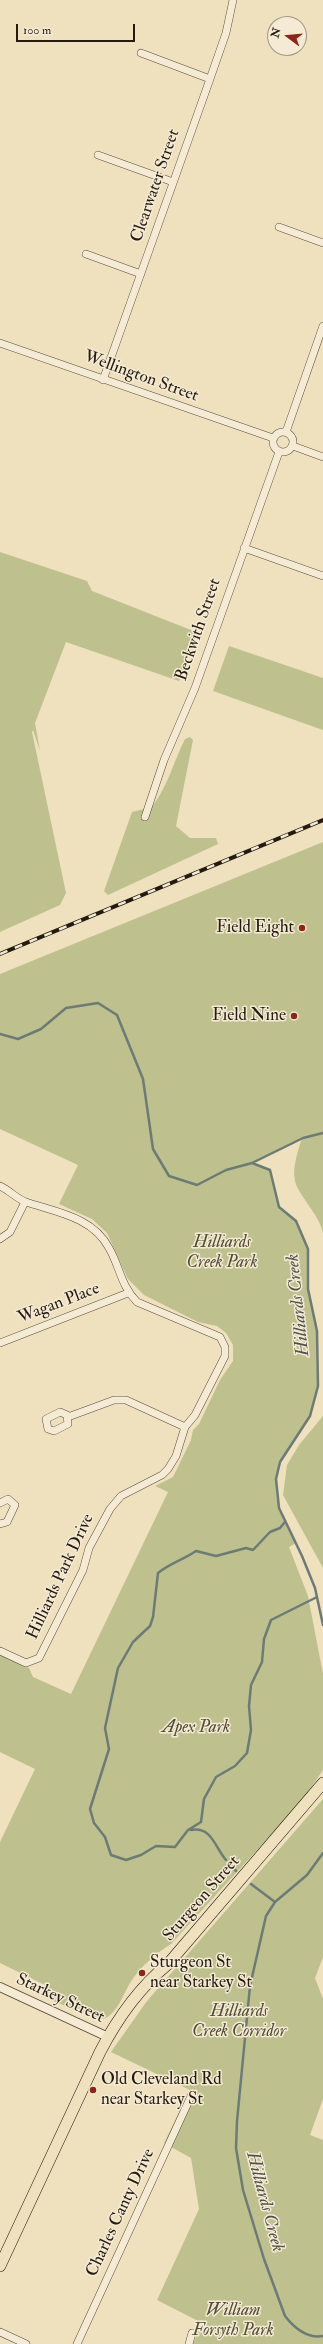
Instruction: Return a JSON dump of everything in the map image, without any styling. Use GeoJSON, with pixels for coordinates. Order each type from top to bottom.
{"type":"FeatureCollection","features":[{"type":"Feature","properties":{"kind":"main road","name":"Sturgeon Street"},"geometry":{"type":"LineString","coordinates":[[0,2266],[108,2037],[146,1985],[168,1964],[323,1783]]}},
{"type":"Feature","properties":{"kind":"street","name":"Clearwater Street"},"geometry":{"type":"LineString","coordinates":[[103,380],[226,33],[233,0]]}},
{"type":"Feature","properties":{"kind":"street"},"geometry":{"type":"LineString","coordinates":[[141,53],[210,79]]}},
{"type":"Feature","properties":{"kind":"street"},"geometry":{"type":"LineString","coordinates":[[98,155],[173,182]]}},
{"type":"Feature","properties":{"kind":"street"},"geometry":{"type":"LineString","coordinates":[[279,227],[323,243]]}},
{"type":"Feature","properties":{"kind":"street"},"geometry":{"type":"LineString","coordinates":[[86,254],[141,274]]}},
{"type":"Feature","properties":{"kind":"street"},"geometry":{"type":"LineString","coordinates":[[286,432],[323,326]]}},
{"type":"Feature","properties":{"kind":"street","name":"Wellington Street"},"geometry":{"type":"LineString","coordinates":[[0,343],[273,438]]}},
{"type":"Feature","properties":{"kind":"street"},"geometry":{"type":"LineString","coordinates":[[286,432],[278,433],[273,438],[273,447],[279,452],[287,452],[293,446]]}},
{"type":"Feature","properties":{"kind":"street"},"geometry":{"type":"LineString","coordinates":[[286,432],[292,438],[293,446]]}},
{"type":"Feature","properties":{"kind":"street"},"geometry":{"type":"LineString","coordinates":[[293,446],[323,457]]}},
{"type":"Feature","properties":{"kind":"street","name":"Beckwith Street"},"geometry":{"type":"LineString","coordinates":[[145,817],[164,760],[195,688],[279,452]]}},
{"type":"Feature","properties":{"kind":"street"},"geometry":{"type":"LineString","coordinates":[[244,548],[323,576]]}},
{"type":"Feature","properties":{"kind":"street","name":"Hilliards Park Drive"},"geometry":{"type":"LineString","coordinates":[[0,1186],[24,1202],[54,1210],[94,1228],[109,1248],[122,1282],[128,1293],[137,1302],[220,1337],[226,1346],[225,1356],[195,1414],[185,1427],[176,1456],[162,1475],[121,1496],[110,1510],[89,1548],[83,1570],[39,1658],[26,1663],[0,1651]]}},
{"type":"Feature","properties":{"kind":"street"},"geometry":{"type":"LineString","coordinates":[[0,1239],[10,1232],[24,1202]]}},
{"type":"Feature","properties":{"kind":"street","name":"Wagan Place"},"geometry":{"type":"LineString","coordinates":[[0,1342],[128,1293]]}},
{"type":"Feature","properties":{"kind":"street"},"geometry":{"type":"LineString","coordinates":[[68,1418],[114,1400],[126,1400],[185,1427]]}},
{"type":"Feature","properties":{"kind":"street"},"geometry":{"type":"LineString","coordinates":[[0,1503],[8,1499],[15,1505],[7,1522],[0,1524]]}},
{"type":"Feature","properties":{"kind":"street","name":"Starkey Street"},"geometry":{"type":"LineString","coordinates":[[0,1987],[108,2037]]}},
{"type":"Feature","properties":{"kind":"street","name":"Charles Canty Drive"},"geometry":{"type":"LineString","coordinates":[[77,2344],[192,2094]]}},
{"type":"Feature","properties":{"kind":"street"},"geometry":{"type":"LineString","coordinates":[[0,2332],[26,2344]]}},
{"type":"Feature","properties":{"kind":"street"},"geometry":{"type":"LineString","coordinates":[[189,2344],[192,2333]]}},
{"type":"Feature","properties":{"kind":"green space"},"geometry":{"type":"Polygon","coordinates":[[[0,552],[87,581],[92,591],[196,632],[179,681],[66,642],[35,723],[40,751],[33,730],[32,732],[66,893],[60,905],[0,932],[0,552]]]}},
{"type":"Feature","properties":{"kind":"green space"},"geometry":{"type":"Polygon","coordinates":[[[229,646],[323,678],[323,730],[213,691],[229,646]]]}},
{"type":"Feature","properties":{"kind":"green space"},"geometry":{"type":"Polygon","coordinates":[[[190,737],[193,740],[176,826],[190,838],[216,838],[218,844],[108,895],[104,891],[132,812],[152,807],[167,782],[185,739],[190,737]]]}},
{"type":"Feature","properties":{"kind":"green space"},"geometry":{"type":"Polygon","coordinates":[[[323,842],[323,1233],[321,1226],[295,1181],[295,1165],[302,1138],[253,1163],[270,1170],[279,1207],[296,1221],[308,1249],[308,1289],[317,1331],[318,1386],[310,1416],[280,1462],[276,1479],[279,1508],[296,1543],[289,1547],[308,1596],[323,1674],[323,1770],[301,1802],[171,1944],[154,1956],[139,1971],[113,2012],[105,2018],[96,2019],[42,1996],[47,1986],[0,1963],[0,1842],[35,1769],[0,1752],[0,1655],[29,1668],[33,1677],[71,1694],[168,1492],[155,1486],[173,1477],[191,1440],[193,1430],[199,1424],[220,1380],[233,1361],[233,1345],[226,1333],[217,1326],[198,1322],[144,1295],[128,1279],[107,1233],[92,1219],[59,1204],[78,1165],[0,1129],[0,974],[323,842]]]}},
{"type":"Feature","properties":{"kind":"green space"},"geometry":{"type":"Polygon","coordinates":[[[323,1416],[323,1568],[283,1495],[287,1465],[299,1445],[323,1416]]]}},
{"type":"Feature","properties":{"kind":"green space","name":"Hilliards Creek Corridor"},"geometry":{"type":"Polygon","coordinates":[[[323,1799],[323,1957],[315,1978],[323,1999],[323,2099],[310,2135],[323,2140],[323,2344],[193,2344],[202,2323],[157,2300],[199,2209],[191,2158],[164,2143],[190,2090],[111,2052],[147,2001],[323,1799]]]}},
{"type":"Feature","properties":{"kind":"waterway","name":"Hilliards Creek"},"geometry":{"type":"LineString","coordinates":[[0,1034],[18,1039],[41,1029],[66,1008],[98,1003],[117,1015],[143,1079],[153,1149],[169,1176],[197,1185],[226,1170],[252,1163],[270,1170],[279,1207],[296,1221],[308,1249],[308,1289],[317,1331],[318,1386],[310,1416],[280,1462],[276,1479],[279,1508],[302,1556],[315,1588],[323,1625]]}},
{"type":"Feature","properties":{"kind":"waterway"},"geometry":{"type":"LineString","coordinates":[[252,1163],[303,1138],[323,1133]]}},
{"type":"Feature","properties":{"kind":"waterway"},"geometry":{"type":"LineString","coordinates":[[285,1522],[280,1528],[270,1532],[253,1550],[246,1548],[216,1556],[196,1551],[158,1573],[153,1617],[150,1626],[133,1642],[118,1668],[105,1728],[109,1749],[90,1809],[94,1823],[105,1837],[111,1855],[126,1860],[141,1855],[156,1846],[175,1847],[188,1830],[201,1822],[204,1799],[216,1777],[235,1766],[247,1753],[251,1730],[249,1706],[251,1685],[262,1662],[264,1639],[271,1620],[317,1597]]}},
{"type":"Feature","properties":{"kind":"waterway"},"geometry":{"type":"LineString","coordinates":[[191,1830],[204,1831],[212,1839],[226,1860]]}},
{"type":"Feature","properties":{"kind":"waterway","name":"Hilliards Creek"},"geometry":{"type":"LineString","coordinates":[[323,1853],[307,1875],[275,1902],[266,1916],[250,1986],[237,2121],[236,2148],[243,2190],[264,2259],[285,2316],[302,2332],[312,2336],[323,2336]]}},
{"type":"Feature","properties":{"kind":"waterway"},"geometry":{"type":"LineString","coordinates":[[230,1864],[236,1871]]}},
{"type":"Feature","properties":{"kind":"waterway"},"geometry":{"type":"LineString","coordinates":[[251,1884],[275,1902]]}},
{"type":"Feature","properties":{"kind":"railway"},"geometry":{"type":"LineString","coordinates":[[0,954],[323,820]]}},
{"type":"Feature","properties":{"kind":"place","name":"Field Eight"},"geometry":{"type":"Point","coordinates":[302,928]}},
{"type":"Feature","properties":{"kind":"place","name":"Field Nine"},"geometry":{"type":"Point","coordinates":[294,1016]}},
{"type":"Feature","properties":{"kind":"place","name":"Sturgeon St near Starkey St"},"geometry":{"type":"Point","coordinates":[142,1973]}},
{"type":"Feature","properties":{"kind":"place","name":"Old Cleveland Rd near Starkey St"},"geometry":{"type":"Point","coordinates":[93,2090]}},
{"type":"Feature","properties":{"kind":"park label","name":"Hilliards Creek Park"},"geometry":{"type":"Point","coordinates":[222,1253]}},
{"type":"Feature","properties":{"kind":"park label","name":"Apex Park"},"geometry":{"type":"Point","coordinates":[196,1728]}},
{"type":"Feature","properties":{"kind":"park label","name":"William Forsyth Park"},"geometry":{"type":"Point","coordinates":[233,2321]}}]}
